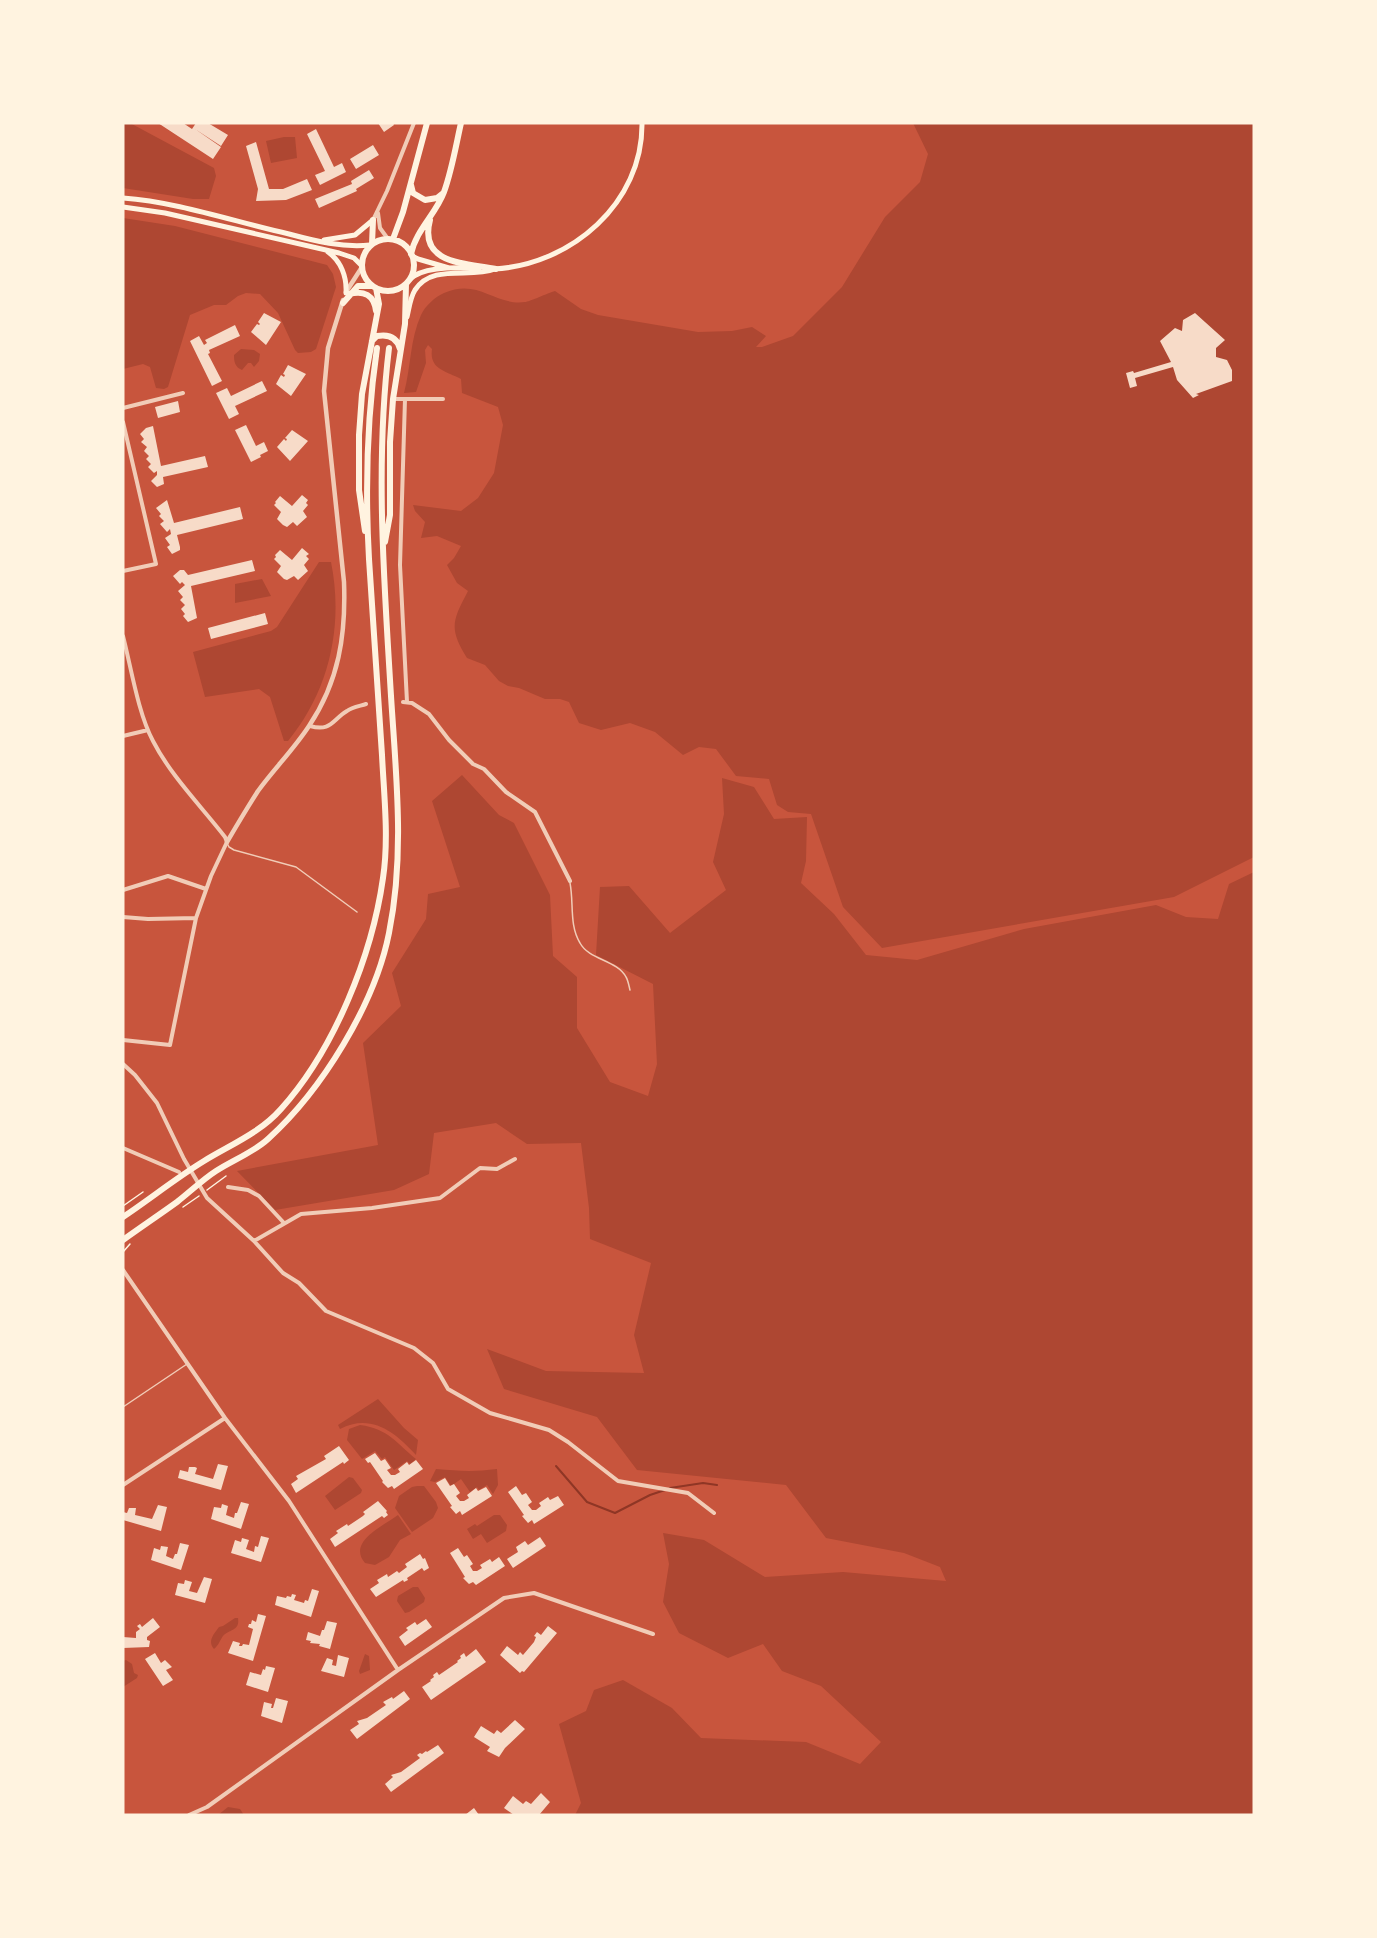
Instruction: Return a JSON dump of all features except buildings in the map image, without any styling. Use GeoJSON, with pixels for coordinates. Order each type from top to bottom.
{"type":"FeatureCollection","features":[{"type":"Feature","properties":{"kind":"main road"},"geometry":{"type":"LineString","coordinates":[[391,239],[404,212],[428,123]]}},
{"type":"Feature","properties":{"kind":"main road"},"geometry":{"type":"LineString","coordinates":[[405,324],[407,282],[414,268],[412,255],[417,236],[432,215],[444,192],[461,123]]}},
{"type":"Feature","properties":{"kind":"main road"},"geometry":{"type":"LineString","coordinates":[[383,557],[390,514],[390,442],[393,399],[405,324],[415,290],[430,279],[452,273],[480,274],[538,262],[556,255],[580,240],[599,224],[618,201],[636,164],[642,123]]}},
{"type":"Feature","properties":{"kind":"main road"},"geometry":{"type":"LineString","coordinates":[[411,181],[413,193],[425,200],[437,198],[444,192]]}},
{"type":"Feature","properties":{"kind":"main road"},"geometry":{"type":"LineString","coordinates":[[123,198],[155,201],[312,240],[351,246],[391,239],[403,243],[418,259],[449,268]]}},
{"type":"Feature","properties":{"kind":"main road"},"geometry":{"type":"LineString","coordinates":[[123,207],[165,213],[350,256],[361,266],[366,279],[378,292],[379,304],[362,394],[359,490],[369,555]]}},
{"type":"Feature","properties":{"kind":"main road"},"geometry":{"type":"LineString","coordinates":[[432,215],[428,235],[436,252],[448,260],[496,269]]}},
{"type":"Feature","properties":{"kind":"main road"},"geometry":{"type":"LineString","coordinates":[[217,226],[219,218]]}},
{"type":"Feature","properties":{"kind":"main road"},"geometry":{"type":"LineString","coordinates":[[312,240],[355,235],[373,220]]}},
{"type":"Feature","properties":{"kind":"main road"},"geometry":{"type":"LineString","coordinates":[[361,266],[364,254],[371,244],[373,220]]}},
{"type":"Feature","properties":{"kind":"main road"},"geometry":{"type":"LineString","coordinates":[[324,250],[334,256],[342,269],[347,293],[343,303]]}},
{"type":"Feature","properties":{"kind":"main road"},"geometry":{"type":"LineString","coordinates":[[347,293],[358,286],[390,291],[407,282],[417,273],[449,268],[496,269]]}},
{"type":"Feature","properties":{"kind":"main road"},"geometry":{"type":"LineString","coordinates":[[347,293],[358,292],[371,297],[376,309],[375,322]]}},
{"type":"Feature","properties":{"kind":"main road"},"geometry":{"type":"LineString","coordinates":[[371,341],[377,336],[390,336],[396,340],[400,349]]}},
{"type":"Feature","properties":{"kind":"main road"},"geometry":{"type":"LineString","coordinates":[[123,1218],[204,1161],[244,1139],[280,1111],[303,1080],[341,1017],[371,936],[383,877],[386,820],[369,555],[367,440],[370,393],[377,348]]}},
{"type":"Feature","properties":{"kind":"main road"},"geometry":{"type":"LineString","coordinates":[[123,1240],[214,1172],[267,1140],[304,1100],[336,1058],[360,1012],[377,974],[389,934],[397,879],[399,820],[383,557],[382,435],[389,348]]}},
{"type":"Feature","properties":{"kind":"street"},"geometry":{"type":"LineString","coordinates":[[373,220],[414,123]]}},
{"type":"Feature","properties":{"kind":"street"},"geometry":{"type":"LineString","coordinates":[[378,212],[380,228],[391,239]]}},
{"type":"Feature","properties":{"kind":"street"},"geometry":{"type":"LineString","coordinates":[[347,293],[361,266]]}},
{"type":"Feature","properties":{"kind":"street"},"geometry":{"type":"LineString","coordinates":[[123,1040],[170,1045],[196,918],[206,889],[227,842],[257,793],[310,726],[333,680],[344,630],[344,582],[324,391],[328,348],[343,303]]}},
{"type":"Feature","properties":{"kind":"street"},"geometry":{"type":"LineString","coordinates":[[123,408],[183,393]]}},
{"type":"Feature","properties":{"kind":"street"},"geometry":{"type":"LineString","coordinates":[[393,399],[443,399]]}},
{"type":"Feature","properties":{"kind":"street"},"geometry":{"type":"LineString","coordinates":[[405,399],[400,565],[405,702],[412,703],[429,714],[449,740],[473,764],[484,769],[506,792],[535,812],[570,881]]}},
{"type":"Feature","properties":{"kind":"street"},"geometry":{"type":"LineString","coordinates":[[123,422],[156,564],[123,571]]}},
{"type":"Feature","properties":{"kind":"street"},"geometry":{"type":"LineString","coordinates":[[123,636],[153,741],[172,770],[227,842]]}},
{"type":"Feature","properties":{"kind":"street"},"geometry":{"type":"LineString","coordinates":[[310,726],[320,729],[334,723],[348,710],[366,704]]}},
{"type":"Feature","properties":{"kind":"street"},"geometry":{"type":"LineString","coordinates":[[123,736],[148,730]]}},
{"type":"Feature","properties":{"kind":"street"},"geometry":{"type":"LineString","coordinates":[[123,890],[168,876],[206,889]]}},
{"type":"Feature","properties":{"kind":"street"},"geometry":{"type":"LineString","coordinates":[[123,916],[148,919],[196,918]]}},
{"type":"Feature","properties":{"kind":"street"},"geometry":{"type":"LineString","coordinates":[[123,1064],[135,1075],[157,1103],[193,1176],[207,1198],[254,1241],[283,1273],[299,1283],[327,1311],[414,1348],[433,1363],[448,1389],[490,1413],[549,1430],[618,1481],[688,1493],[714,1513]]}},
{"type":"Feature","properties":{"kind":"street"},"geometry":{"type":"LineString","coordinates":[[123,1148],[179,1172]]}},
{"type":"Feature","properties":{"kind":"street"},"geometry":{"type":"LineString","coordinates":[[254,1241],[301,1214],[372,1208],[440,1197],[480,1168],[497,1169],[515,1159]]}},
{"type":"Feature","properties":{"kind":"street"},"geometry":{"type":"LineString","coordinates":[[228,1187],[248,1190],[259,1196],[284,1223]]}},
{"type":"Feature","properties":{"kind":"street"},"geometry":{"type":"LineString","coordinates":[[123,1270],[225,1418],[311,1534],[398,1670]]}},
{"type":"Feature","properties":{"kind":"street"},"geometry":{"type":"LineString","coordinates":[[123,1485],[225,1418]]}},
{"type":"Feature","properties":{"kind":"street"},"geometry":{"type":"LineString","coordinates":[[189,1815],[207,1807],[398,1670],[504,1598],[534,1593],[653,1634]]}},
{"type":"Feature","properties":{"kind":"lane"},"geometry":{"type":"LineString","coordinates":[[227,842],[234,850],[296,867],[357,912]]}},
{"type":"Feature","properties":{"kind":"lane"},"geometry":{"type":"LineString","coordinates":[[570,881],[573,924],[580,944],[585,950],[621,970],[627,977],[630,990]]}},
{"type":"Feature","properties":{"kind":"lane"},"geometry":{"type":"LineString","coordinates":[[123,1407],[187,1364]]}},
{"type":"Feature","properties":{"kind":"path"},"geometry":{"type":"LineString","coordinates":[[123,1206],[143,1192]]}},
{"type":"Feature","properties":{"kind":"path"},"geometry":{"type":"LineString","coordinates":[[123,1252],[126,1248]]}},
{"type":"Feature","properties":{"kind":"shaded area"},"geometry":{"type":"Polygon","coordinates":[[[123,123],[130,123],[214,168],[216,176],[209,199],[193,199],[123,188],[123,123]]]}},
{"type":"Feature","properties":{"kind":"shaded area"},"geometry":{"type":"Polygon","coordinates":[[[913,123],[1254,123],[1254,857],[1174,897],[882,948],[843,907],[811,814],[788,812],[777,805],[769,779],[736,776],[716,749],[699,747],[683,755],[655,732],[630,723],[601,730],[579,723],[569,702],[560,699],[545,699],[508,686],[499,681],[485,665],[467,658],[457,639],[455,624],[468,591],[457,583],[447,565],[461,546],[437,536],[421,538],[425,522],[415,511],[413,505],[461,511],[478,498],[494,473],[503,425],[498,407],[462,393],[461,379],[436,365],[433,361],[432,349],[428,345],[425,350],[426,363],[416,392],[404,393],[417,324],[421,315],[437,297],[456,289],[477,290],[514,302],[527,302],[555,291],[581,309],[598,315],[698,332],[732,331],[752,327],[766,336],[756,347],[793,336],[842,287],[885,217],[920,182],[928,154],[913,123]]]}},
{"type":"Feature","properties":{"kind":"shaded area"},"geometry":{"type":"Polygon","coordinates":[[[295,137],[297,158],[271,163],[266,141],[295,137]]]}},
{"type":"Feature","properties":{"kind":"shaded area"},"geometry":{"type":"Polygon","coordinates":[[[123,218],[175,226],[327,265],[333,274],[336,287],[316,349],[311,352],[298,353],[278,313],[260,294],[246,293],[226,305],[214,305],[190,315],[168,387],[156,388],[150,367],[143,364],[123,369],[123,218]]]}},
{"type":"Feature","properties":{"kind":"shaded area"},"geometry":{"type":"Polygon","coordinates":[[[241,349],[254,350],[260,354],[259,361],[254,367],[251,363],[248,363],[242,370],[236,366],[234,355],[241,349]]]}},
{"type":"Feature","properties":{"kind":"shaded area"},"geometry":{"type":"Polygon","coordinates":[[[319,562],[331,562],[335,586],[336,610],[330,657],[314,701],[288,741],[284,741],[270,697],[259,689],[205,697],[193,652],[271,631],[277,627],[319,562]]]}},
{"type":"Feature","properties":{"kind":"shaded area"},"geometry":{"type":"Polygon","coordinates":[[[262,579],[271,596],[235,603],[235,584],[262,579]]]}},
{"type":"Feature","properties":{"kind":"shaded area"},"geometry":{"type":"Polygon","coordinates":[[[462,775],[499,815],[514,823],[550,895],[553,956],[577,977],[577,1028],[610,1082],[648,1096],[657,1064],[653,984],[596,955],[600,887],[629,886],[670,933],[726,890],[713,862],[724,814],[722,778],[754,787],[774,819],[807,817],[806,861],[801,883],[834,914],[866,955],[917,960],[1024,929],[1156,905],[1186,917],[1218,919],[1229,884],[1254,872],[1254,1815],[575,1815],[581,1803],[559,1724],[586,1711],[594,1690],[623,1680],[672,1708],[701,1738],[806,1742],[860,1764],[881,1742],[821,1686],[782,1671],[763,1644],[728,1658],[679,1633],[663,1602],[669,1564],[663,1533],[704,1540],[765,1577],[843,1572],[946,1581],[940,1567],[904,1553],[826,1538],[786,1485],[637,1470],[597,1417],[504,1389],[487,1349],[546,1371],[644,1373],[634,1335],[651,1263],[590,1239],[589,1208],[581,1143],[527,1144],[496,1123],[434,1133],[429,1174],[394,1190],[275,1210],[237,1171],[378,1145],[363,1043],[401,1006],[392,973],[426,919],[428,894],[460,887],[432,801],[462,775]]]}},
{"type":"Feature","properties":{"kind":"shaded area"},"geometry":{"type":"Polygon","coordinates":[[[378,1399],[418,1440],[416,1455],[400,1439],[382,1427],[362,1423],[340,1429],[338,1425],[378,1399]]]}},
{"type":"Feature","properties":{"kind":"shaded area"},"geometry":{"type":"Polygon","coordinates":[[[360,1425],[385,1433],[416,1459],[410,1464],[407,1461],[394,1470],[385,1457],[382,1459],[375,1451],[362,1459],[347,1440],[349,1429],[360,1425]]]}},
{"type":"Feature","properties":{"kind":"shaded area"},"geometry":{"type":"Polygon","coordinates":[[[436,1469],[481,1471],[497,1469],[498,1485],[493,1494],[487,1485],[479,1490],[477,1487],[470,1492],[461,1479],[451,1486],[445,1477],[435,1482],[430,1481],[436,1469]]]}},
{"type":"Feature","properties":{"kind":"shaded area"},"geometry":{"type":"Polygon","coordinates":[[[349,1477],[353,1478],[362,1490],[361,1493],[335,1510],[325,1496],[349,1477]]]}},
{"type":"Feature","properties":{"kind":"shaded area"},"geometry":{"type":"Polygon","coordinates":[[[417,1486],[424,1486],[438,1508],[433,1518],[412,1532],[395,1508],[399,1496],[417,1486]]]}},
{"type":"Feature","properties":{"kind":"shaded area"},"geometry":{"type":"Polygon","coordinates":[[[398,1515],[411,1534],[400,1540],[389,1557],[375,1565],[365,1563],[360,1548],[364,1541],[376,1529],[398,1515]]]}},
{"type":"Feature","properties":{"kind":"shaded area"},"geometry":{"type":"Polygon","coordinates":[[[494,1515],[500,1515],[507,1525],[506,1531],[487,1543],[481,1534],[473,1539],[467,1529],[475,1524],[477,1526],[494,1515]]]}},
{"type":"Feature","properties":{"kind":"shaded area"},"geometry":{"type":"Polygon","coordinates":[[[413,1587],[418,1587],[425,1598],[424,1602],[405,1613],[397,1601],[398,1596],[413,1587]]]}},
{"type":"Feature","properties":{"kind":"shaded area"},"geometry":{"type":"Polygon","coordinates":[[[238,1618],[236,1628],[223,1636],[214,1649],[211,1640],[215,1632],[219,1627],[238,1618]]]}},
{"type":"Feature","properties":{"kind":"shaded area"},"geometry":{"type":"Polygon","coordinates":[[[365,1654],[369,1656],[370,1670],[360,1674],[359,1671],[365,1654]]]}},
{"type":"Feature","properties":{"kind":"shaded area"},"geometry":{"type":"Polygon","coordinates":[[[126,1660],[132,1664],[134,1673],[138,1675],[123,1687],[123,1661],[126,1660]]]}},
{"type":"Feature","properties":{"kind":"shaded area"},"geometry":{"type":"Polygon","coordinates":[[[228,1807],[240,1809],[244,1815],[218,1815],[228,1807]]]}},
{"type":"Feature","properties":{"kind":"waterway"},"geometry":{"type":"LineString","coordinates":[[556,1466],[587,1502],[615,1513],[665,1490]]}},
{"type":"Feature","properties":{"kind":"waterway"},"geometry":{"type":"LineString","coordinates":[[670,1488],[703,1483],[717,1485]]}}]}
